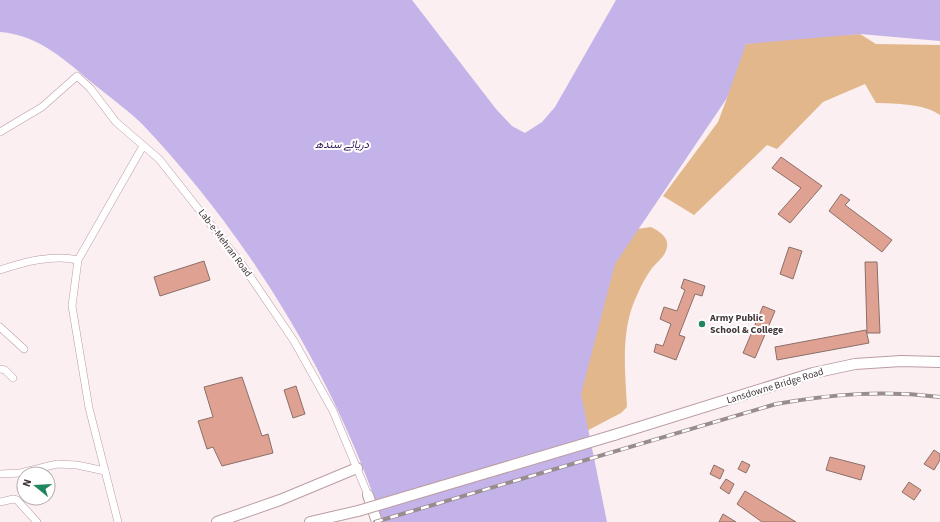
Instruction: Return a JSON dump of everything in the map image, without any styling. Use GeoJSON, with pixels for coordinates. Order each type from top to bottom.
{"type":"FeatureCollection","features":[{"type":"Feature","properties":{"kind":"main road","name":"Lansdowne Bridge Road"},"geometry":{"type":"LineString","coordinates":[[310,522],[358,511],[813,374],[855,364],[901,361],[940,362]]}},
{"type":"Feature","properties":{"kind":"main road"},"geometry":{"type":"LineString","coordinates":[[217,522],[280,500],[357,468]]}},
{"type":"Feature","properties":{"kind":"main road","name":"Lab-e-Mehran Road"},"geometry":{"type":"LineString","coordinates":[[368,495],[377,522]]}},
{"type":"Feature","properties":{"kind":"street","name":"Lab-e-Mehran Road"},"geometry":{"type":"LineString","coordinates":[[0,132],[42,107],[77,76],[90,88],[116,122],[158,159],[210,222],[241,263],[294,341],[333,411],[368,495]]}},
{"type":"Feature","properties":{"kind":"street"},"geometry":{"type":"LineString","coordinates":[[118,522],[89,408],[72,306],[78,260],[143,146]]}},
{"type":"Feature","properties":{"kind":"street"},"geometry":{"type":"LineString","coordinates":[[0,270],[47,258],[68,258],[78,260]]}},
{"type":"Feature","properties":{"kind":"street"},"geometry":{"type":"LineString","coordinates":[[0,327],[24,349]]}},
{"type":"Feature","properties":{"kind":"street"},"geometry":{"type":"LineString","coordinates":[[0,369],[5,370],[13,378]]}},
{"type":"Feature","properties":{"kind":"street"},"geometry":{"type":"LineString","coordinates":[[0,474],[20,473],[57,464],[77,465],[105,471]]}},
{"type":"Feature","properties":{"kind":"street"},"geometry":{"type":"LineString","coordinates":[[0,502],[13,499],[17,500],[37,522]]}},
{"type":"Feature","properties":{"kind":"shaded area"},"geometry":{"type":"Polygon","coordinates":[[[860,34],[876,44],[940,45],[940,115],[918,106],[876,103],[865,84],[823,102],[777,149],[767,145],[694,215],[663,196],[718,122],[727,98],[731,73],[746,44],[792,37],[860,34]]]}},
{"type":"Feature","properties":{"kind":"shaded area"},"geometry":{"type":"Polygon","coordinates":[[[651,227],[665,237],[667,247],[660,260],[652,268],[643,282],[632,307],[628,321],[625,349],[627,407],[621,413],[577,436],[589,312],[630,230],[651,227]]]}},
{"type":"Feature","properties":{"kind":"water","name":"دریائے سندھ"},"geometry":{"type":"Polygon","coordinates":[[[0,0],[412,0],[496,109],[512,126],[525,133],[542,122],[555,107],[616,0],[940,0],[940,41],[860,34],[746,44],[727,98],[615,264],[581,394],[607,522],[383,522],[363,468],[340,414],[284,311],[253,261],[182,168],[143,125],[52,51],[28,38],[0,32],[0,0]]]}},
{"type":"Feature","properties":{"kind":"building"},"geometry":{"type":"Polygon","coordinates":[[[781,157],[822,186],[790,223],[778,214],[801,188],[772,168],[781,157]]]}},
{"type":"Feature","properties":{"kind":"building"},"geometry":{"type":"Polygon","coordinates":[[[841,194],[850,200],[845,205],[892,240],[882,252],[829,211],[841,194]]]}},
{"type":"Feature","properties":{"kind":"building"},"geometry":{"type":"Polygon","coordinates":[[[789,247],[802,251],[793,279],[780,274],[789,247]]]}},
{"type":"Feature","properties":{"kind":"building"},"geometry":{"type":"Polygon","coordinates":[[[204,261],[210,280],[160,296],[154,277],[204,261]]]}},
{"type":"Feature","properties":{"kind":"building"},"geometry":{"type":"Polygon","coordinates":[[[865,262],[877,262],[880,333],[867,333],[865,262]]]}},
{"type":"Feature","properties":{"kind":"building"},"geometry":{"type":"Polygon","coordinates":[[[684,279],[705,286],[702,296],[695,294],[679,335],[685,337],[676,360],[654,352],[656,344],[663,346],[671,324],[660,319],[664,307],[677,311],[685,290],[681,288],[684,279]]]}},
{"type":"Feature","properties":{"kind":"building"},"geometry":{"type":"Polygon","coordinates":[[[763,306],[775,311],[755,358],[743,353],[763,306]]]}},
{"type":"Feature","properties":{"kind":"building"},"geometry":{"type":"Polygon","coordinates":[[[866,330],[869,343],[777,360],[775,347],[866,330]]]}},
{"type":"Feature","properties":{"kind":"building"},"geometry":{"type":"Polygon","coordinates":[[[242,377],[262,436],[268,434],[273,453],[222,466],[213,447],[207,449],[198,421],[213,417],[204,387],[242,377]]]}},
{"type":"Feature","properties":{"kind":"building"},"geometry":{"type":"Polygon","coordinates":[[[296,386],[305,414],[293,418],[284,390],[296,386]]]}},
{"type":"Feature","properties":{"kind":"building"},"geometry":{"type":"Polygon","coordinates":[[[934,450],[940,454],[940,460],[934,470],[924,464],[934,450]]]}},
{"type":"Feature","properties":{"kind":"building"},"geometry":{"type":"Polygon","coordinates":[[[830,457],[865,466],[861,480],[826,470],[830,457]]]}},
{"type":"Feature","properties":{"kind":"building"},"geometry":{"type":"Polygon","coordinates":[[[742,461],[750,465],[746,473],[738,469],[742,461]]]}},
{"type":"Feature","properties":{"kind":"building"},"geometry":{"type":"Polygon","coordinates":[[[714,465],[724,470],[720,479],[710,474],[714,465]]]}},
{"type":"Feature","properties":{"kind":"building"},"geometry":{"type":"Polygon","coordinates":[[[726,479],[734,484],[729,494],[720,488],[726,479]]]}},
{"type":"Feature","properties":{"kind":"building"},"geometry":{"type":"Polygon","coordinates":[[[909,482],[921,490],[914,500],[902,492],[909,482]]]}},
{"type":"Feature","properties":{"kind":"building"},"geometry":{"type":"Polygon","coordinates":[[[745,491],[796,522],[762,522],[737,504],[745,491]]]}},
{"type":"Feature","properties":{"kind":"building"},"geometry":{"type":"Polygon","coordinates":[[[723,514],[736,522],[719,522],[723,514]]]}},
{"type":"Feature","properties":{"kind":"railway"},"geometry":{"type":"LineString","coordinates":[[375,522],[776,404],[858,394],[898,394],[940,397]]}},
{"type":"Feature","properties":{"kind":"place","name":"Army Public School & College"},"geometry":{"type":"Point","coordinates":[702,324]}}]}
